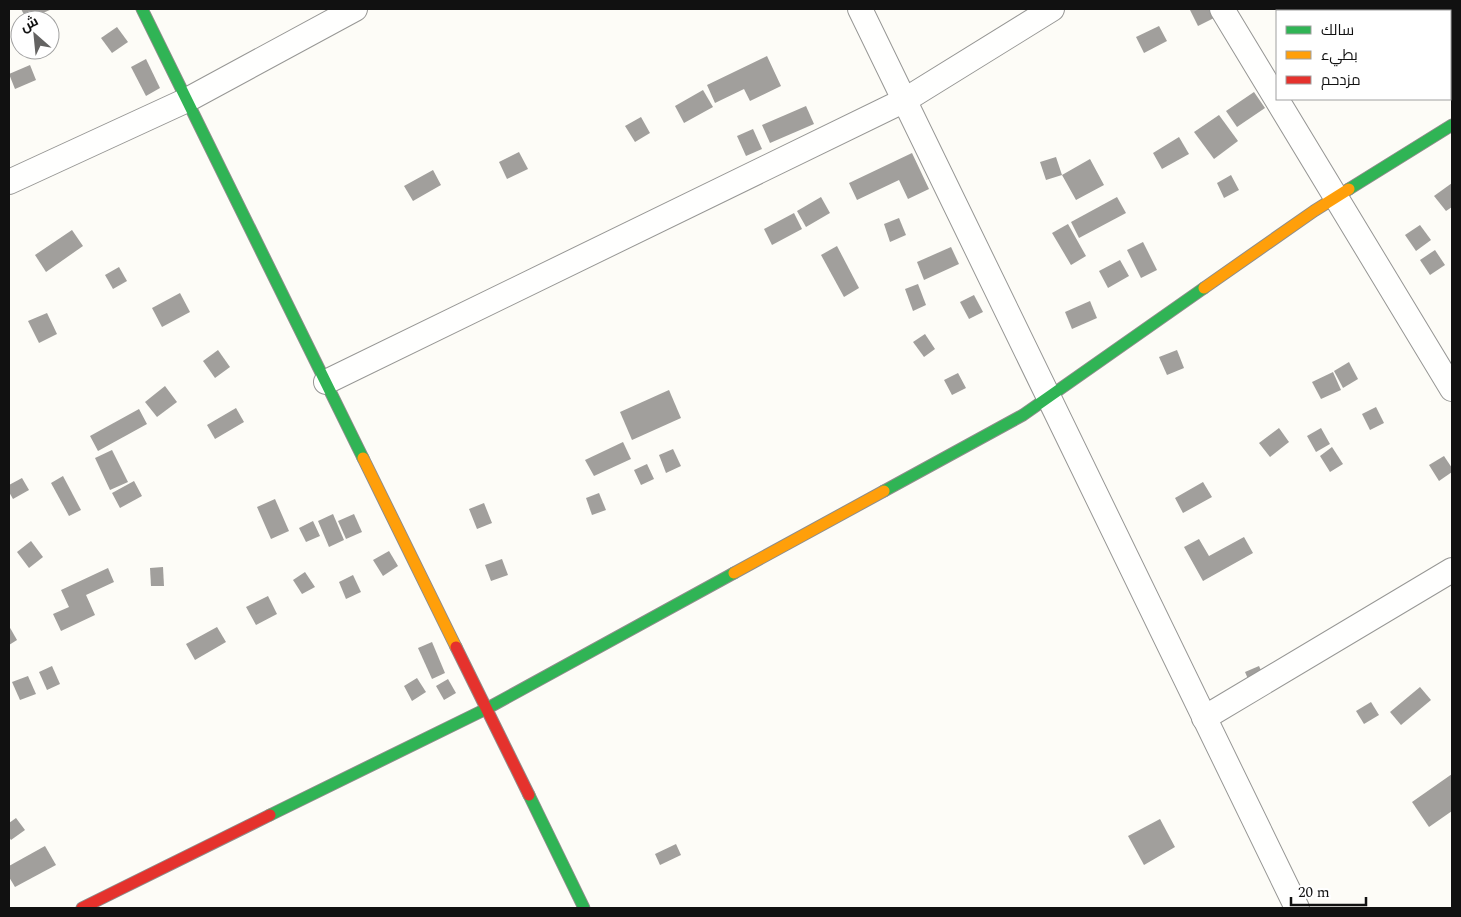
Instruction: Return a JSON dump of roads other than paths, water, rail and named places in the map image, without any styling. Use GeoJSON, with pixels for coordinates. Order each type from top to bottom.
{"type":"FeatureCollection","features":[{"type":"Feature","properties":{"kind":"street"},"geometry":{"type":"LineString","coordinates":[[142,9],[584,908]]}},
{"type":"Feature","properties":{"kind":"street"},"geometry":{"type":"LineString","coordinates":[[9,182],[187,100],[355,9]]}},
{"type":"Feature","properties":{"kind":"street"},"geometry":{"type":"LineString","coordinates":[[860,9],[1297,908]]}},
{"type":"Feature","properties":{"kind":"street"},"geometry":{"type":"LineString","coordinates":[[326,382],[904,100],[1052,9]]}},
{"type":"Feature","properties":{"kind":"street"},"geometry":{"type":"LineString","coordinates":[[1222,9],[1276,98]]}},
{"type":"Feature","properties":{"kind":"street"},"geometry":{"type":"LineString","coordinates":[[1277,100],[1452,389]]}},
{"type":"Feature","properties":{"kind":"street"},"geometry":{"type":"LineString","coordinates":[[82,908],[486,709],[1023,415],[1314,211],[1452,125]]}},
{"type":"Feature","properties":{"kind":"street"},"geometry":{"type":"LineString","coordinates":[[1204,718],[1452,570]]}}]}
